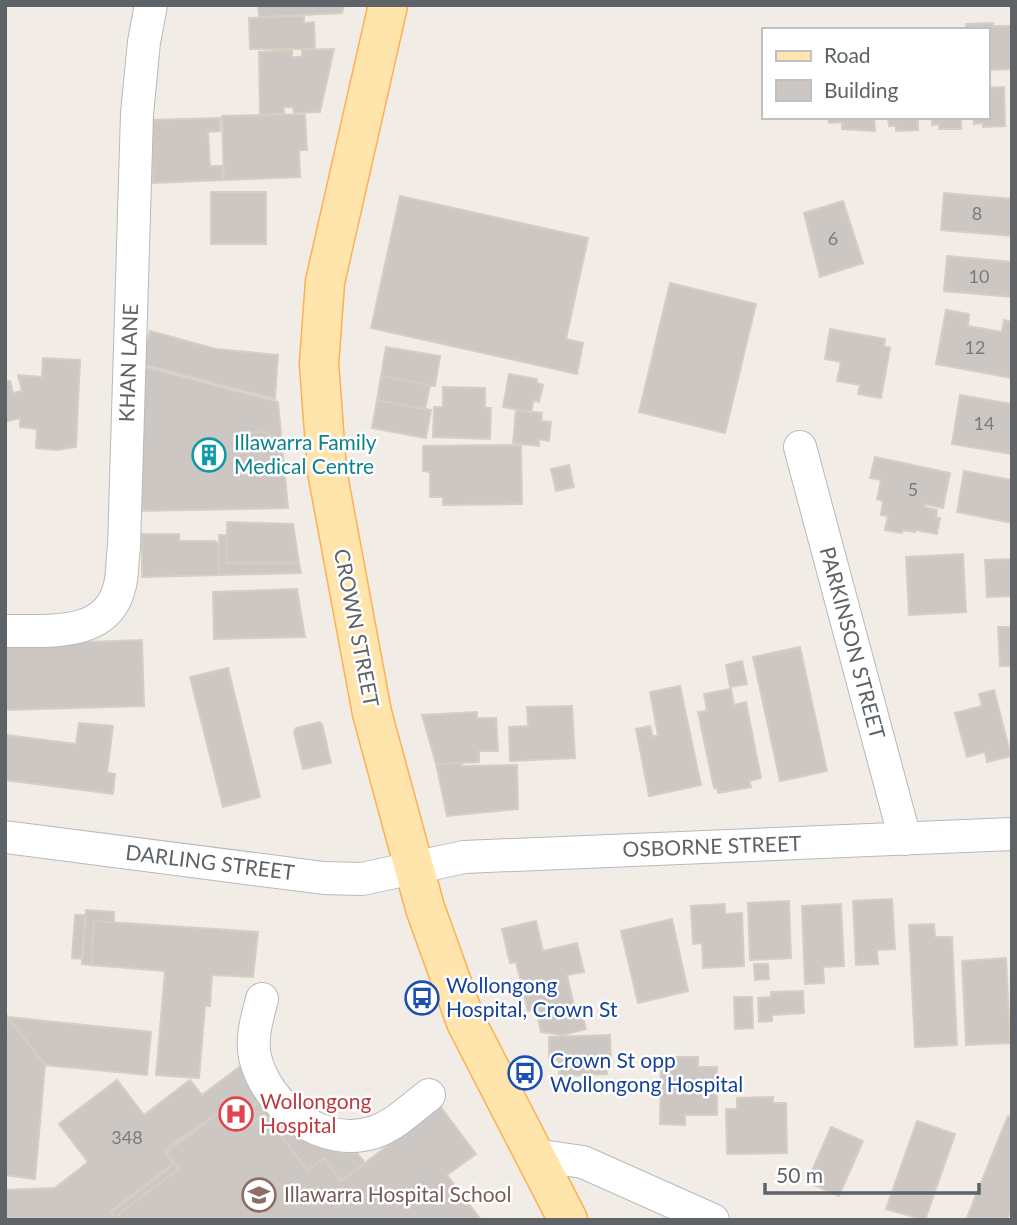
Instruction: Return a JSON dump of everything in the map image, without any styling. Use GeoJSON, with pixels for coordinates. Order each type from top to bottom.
{"type":"FeatureCollection","features":[{"type":"Feature","properties":{"kind":"main road","name":"CROWN STREET"},"geometry":{"type":"LineString","coordinates":[[388,5],[325,282],[320,317],[321,412],[327,471],[362,663],[414,867],[452,990],[568,1220]]}},
{"type":"Feature","properties":{"kind":"street","name":"KHAN LANE"},"geometry":{"type":"LineString","coordinates":[[5,631],[75,629],[93,624],[105,611],[120,585],[124,547],[136,114],[151,5]]}},
{"type":"Feature","properties":{"kind":"street","name":"PARKINSON STREET"},"geometry":{"type":"LineString","coordinates":[[800,447],[905,839]]}},
{"type":"Feature","properties":{"kind":"street","name":"OSBORNE STREET"},"geometry":{"type":"LineString","coordinates":[[414,867],[464,857],[1012,834]]}},
{"type":"Feature","properties":{"kind":"street","name":"DARLING STREET"},"geometry":{"type":"LineString","coordinates":[[5,837],[324,878],[362,879],[414,867]]}},
{"type":"Feature","properties":{"kind":"street"},"geometry":{"type":"LineString","coordinates":[[261,999],[254,1030],[255,1058],[275,1095],[307,1126],[327,1134],[343,1136],[373,1132],[386,1127],[429,1095]]}},
{"type":"Feature","properties":{"kind":"street"},"geometry":{"type":"LineString","coordinates":[[534,1155],[583,1162],[713,1220]]}},
{"type":"Feature","properties":{"kind":"building"},"geometry":{"type":"Polygon","coordinates":[[[258,5],[344,5],[342,13],[259,17],[258,5]]]}},
{"type":"Feature","properties":{"kind":"building"},"geometry":{"type":"Polygon","coordinates":[[[304,16],[304,23],[314,22],[315,49],[250,49],[249,18],[304,16]]]}},
{"type":"Feature","properties":{"kind":"building"},"geometry":{"type":"Polygon","coordinates":[[[993,23],[993,26],[1012,26],[1012,69],[989,70],[989,28],[966,28],[966,24],[993,23]]]}},
{"type":"Feature","properties":{"kind":"building"},"geometry":{"type":"Polygon","coordinates":[[[334,49],[320,112],[294,113],[293,107],[284,107],[284,114],[260,115],[259,52],[292,50],[292,57],[302,57],[302,50],[334,49]]]}},
{"type":"Feature","properties":{"kind":"building"},"geometry":{"type":"Polygon","coordinates":[[[1004,87],[1005,126],[983,127],[983,123],[974,124],[973,119],[989,119],[989,88],[1004,87]]]}},
{"type":"Feature","properties":{"kind":"building"},"geometry":{"type":"Polygon","coordinates":[[[305,114],[307,150],[299,150],[300,177],[224,180],[222,116],[305,114]]]}},
{"type":"Feature","properties":{"kind":"building"},"geometry":{"type":"Polygon","coordinates":[[[220,118],[220,131],[208,132],[210,166],[222,166],[223,180],[153,183],[151,120],[220,118]]]}},
{"type":"Feature","properties":{"kind":"building"},"geometry":{"type":"Polygon","coordinates":[[[828,119],[874,119],[875,131],[842,129],[842,122],[829,123],[828,119]]]}},
{"type":"Feature","properties":{"kind":"building"},"geometry":{"type":"Polygon","coordinates":[[[888,119],[918,119],[918,130],[896,131],[896,126],[889,126],[888,119]]]}},
{"type":"Feature","properties":{"kind":"building"},"geometry":{"type":"Polygon","coordinates":[[[932,119],[961,119],[961,129],[939,129],[939,124],[932,125],[932,119]]]}},
{"type":"Feature","properties":{"kind":"building"},"geometry":{"type":"Polygon","coordinates":[[[211,192],[266,192],[266,244],[211,244],[211,192]]]}},
{"type":"Feature","properties":{"kind":"building"},"geometry":{"type":"Polygon","coordinates":[[[944,193],[1012,199],[1012,236],[941,230],[944,193]]]}},
{"type":"Feature","properties":{"kind":"building"},"geometry":{"type":"Polygon","coordinates":[[[400,196],[588,238],[566,339],[583,343],[577,374],[371,328],[400,196]]]}},
{"type":"Feature","properties":{"kind":"building"},"geometry":{"type":"Polygon","coordinates":[[[843,201],[863,263],[820,277],[804,213],[843,201]]]}},
{"type":"Feature","properties":{"kind":"building"},"geometry":{"type":"Polygon","coordinates":[[[947,256],[1012,262],[1012,297],[944,291],[947,256]]]}},
{"type":"Feature","properties":{"kind":"building"},"geometry":{"type":"Polygon","coordinates":[[[670,283],[756,304],[725,433],[639,412],[670,283]]]}},
{"type":"Feature","properties":{"kind":"building"},"geometry":{"type":"Polygon","coordinates":[[[946,310],[969,314],[968,326],[1002,332],[1004,320],[1012,322],[1012,378],[936,364],[946,310]]]}},
{"type":"Feature","properties":{"kind":"building"},"geometry":{"type":"Polygon","coordinates":[[[830,329],[885,339],[884,346],[890,348],[881,398],[858,394],[860,385],[837,381],[841,362],[825,359],[830,329]]]}},
{"type":"Feature","properties":{"kind":"building"},"geometry":{"type":"Polygon","coordinates":[[[150,331],[216,349],[278,355],[275,399],[142,364],[150,331]]]}},
{"type":"Feature","properties":{"kind":"building"},"geometry":{"type":"Polygon","coordinates":[[[386,347],[440,356],[435,386],[381,376],[386,347]]]}},
{"type":"Feature","properties":{"kind":"building"},"geometry":{"type":"Polygon","coordinates":[[[43,358],[80,360],[76,447],[57,450],[36,448],[37,429],[20,427],[20,418],[5,422],[5,381],[10,381],[13,393],[22,391],[18,375],[42,377],[43,358]]]}},
{"type":"Feature","properties":{"kind":"building","name":"Illawarra Family Medical Centre"},"geometry":{"type":"Polygon","coordinates":[[[137,365],[278,402],[288,508],[135,511],[137,365]]]}},
{"type":"Feature","properties":{"kind":"building"},"geometry":{"type":"Polygon","coordinates":[[[509,374],[537,379],[537,383],[543,385],[539,402],[534,400],[531,412],[503,407],[509,374]]]}},
{"type":"Feature","properties":{"kind":"building"},"geometry":{"type":"Polygon","coordinates":[[[381,376],[430,385],[425,409],[377,400],[381,376]]]}},
{"type":"Feature","properties":{"kind":"building"},"geometry":{"type":"Polygon","coordinates":[[[443,387],[485,388],[485,408],[491,408],[490,439],[433,437],[434,407],[443,407],[443,387]]]}},
{"type":"Feature","properties":{"kind":"building"},"geometry":{"type":"Polygon","coordinates":[[[960,395],[1012,404],[1012,454],[952,444],[960,395]]]}},
{"type":"Feature","properties":{"kind":"building"},"geometry":{"type":"Polygon","coordinates":[[[377,400],[431,410],[426,438],[372,428],[377,400]]]}},
{"type":"Feature","properties":{"kind":"building"},"geometry":{"type":"Polygon","coordinates":[[[516,410],[542,413],[541,421],[551,422],[549,441],[539,439],[539,446],[513,443],[516,410]]]}},
{"type":"Feature","properties":{"kind":"building"},"geometry":{"type":"Polygon","coordinates":[[[265,432],[276,438],[279,445],[278,466],[266,475],[249,475],[247,433],[265,432]]]}},
{"type":"Feature","properties":{"kind":"building"},"geometry":{"type":"Polygon","coordinates":[[[521,445],[522,504],[443,505],[443,497],[430,497],[430,472],[423,471],[423,446],[521,445]]]}},
{"type":"Feature","properties":{"kind":"building"},"geometry":{"type":"Polygon","coordinates":[[[875,457],[950,473],[943,508],[925,504],[925,507],[937,510],[936,518],[940,518],[937,534],[915,530],[903,530],[902,533],[885,530],[888,516],[881,515],[883,501],[877,499],[881,480],[870,478],[875,457]]]}},
{"type":"Feature","properties":{"kind":"building"},"geometry":{"type":"Polygon","coordinates":[[[569,465],[574,487],[556,491],[551,469],[569,465]]]}},
{"type":"Feature","properties":{"kind":"building"},"geometry":{"type":"Polygon","coordinates":[[[964,471],[1012,480],[1012,523],[957,512],[964,471]]]}},
{"type":"Feature","properties":{"kind":"building"},"geometry":{"type":"Polygon","coordinates":[[[227,522],[293,524],[299,563],[227,563],[227,522]]]}},
{"type":"Feature","properties":{"kind":"building"},"geometry":{"type":"Polygon","coordinates":[[[142,534],[179,534],[179,541],[215,541],[219,545],[219,575],[142,577],[142,534]]]}},
{"type":"Feature","properties":{"kind":"building"},"geometry":{"type":"Polygon","coordinates":[[[219,535],[227,535],[227,563],[299,563],[301,573],[219,575],[219,535]]]}},
{"type":"Feature","properties":{"kind":"building"},"geometry":{"type":"Polygon","coordinates":[[[963,554],[966,612],[909,615],[906,557],[963,554]]]}},
{"type":"Feature","properties":{"kind":"building"},"geometry":{"type":"Polygon","coordinates":[[[1012,559],[1012,596],[987,597],[985,560],[1012,559]]]}},
{"type":"Feature","properties":{"kind":"building"},"geometry":{"type":"Polygon","coordinates":[[[297,589],[305,637],[214,639],[213,592],[297,589]]]}},
{"type":"Feature","properties":{"kind":"building"},"geometry":{"type":"Polygon","coordinates":[[[998,627],[1012,627],[1012,666],[1000,666],[998,627]]]}},
{"type":"Feature","properties":{"kind":"building"},"geometry":{"type":"Polygon","coordinates":[[[142,640],[144,706],[5,710],[5,645],[142,640]]]}},
{"type":"Feature","properties":{"kind":"building"},"geometry":{"type":"Polygon","coordinates":[[[800,647],[827,771],[780,781],[753,657],[800,647]]]}},
{"type":"Feature","properties":{"kind":"building"},"geometry":{"type":"Polygon","coordinates":[[[742,661],[747,684],[730,687],[726,665],[742,661]]]}},
{"type":"Feature","properties":{"kind":"building"},"geometry":{"type":"Polygon","coordinates":[[[228,668],[260,797],[223,807],[190,677],[228,668]]]}},
{"type":"Feature","properties":{"kind":"building"},"geometry":{"type":"Polygon","coordinates":[[[680,686],[701,785],[649,796],[636,729],[650,726],[653,737],[658,735],[650,692],[680,686]]]}},
{"type":"Feature","properties":{"kind":"building"},"geometry":{"type":"Polygon","coordinates":[[[731,689],[734,705],[746,702],[761,778],[749,781],[751,787],[718,793],[717,788],[714,788],[698,712],[707,711],[704,694],[731,689]]]}},
{"type":"Feature","properties":{"kind":"building"},"geometry":{"type":"Polygon","coordinates":[[[994,690],[1011,756],[987,762],[985,752],[967,757],[955,713],[982,706],[979,694],[994,690]]]}},
{"type":"Feature","properties":{"kind":"building"},"geometry":{"type":"Polygon","coordinates":[[[572,706],[575,758],[510,761],[509,727],[528,726],[527,707],[572,706]]]}},
{"type":"Feature","properties":{"kind":"building"},"geometry":{"type":"Polygon","coordinates":[[[477,712],[477,718],[496,718],[498,751],[479,751],[479,762],[436,764],[422,715],[477,712]]]}},
{"type":"Feature","properties":{"kind":"building"},"geometry":{"type":"Polygon","coordinates":[[[319,722],[322,724],[331,763],[303,769],[294,732],[296,728],[319,722]]]}},
{"type":"Feature","properties":{"kind":"building"},"geometry":{"type":"Polygon","coordinates":[[[79,723],[113,726],[107,773],[115,774],[113,794],[5,780],[5,735],[76,744],[79,723]]]}},
{"type":"Feature","properties":{"kind":"building"},"geometry":{"type":"Polygon","coordinates":[[[461,763],[462,766],[517,765],[518,809],[447,816],[436,764],[461,763]]]}},
{"type":"Feature","properties":{"kind":"building"},"geometry":{"type":"Polygon","coordinates":[[[892,899],[895,949],[877,950],[878,964],[856,965],[853,901],[892,899]]]}},
{"type":"Feature","properties":{"kind":"building"},"geometry":{"type":"Polygon","coordinates":[[[789,901],[791,958],[750,960],[748,903],[789,901]]]}},
{"type":"Feature","properties":{"kind":"building"},"geometry":{"type":"Polygon","coordinates":[[[725,904],[725,914],[742,913],[744,966],[703,968],[702,943],[693,944],[691,906],[725,904]]]}},
{"type":"Feature","properties":{"kind":"building"},"geometry":{"type":"Polygon","coordinates":[[[841,904],[844,966],[823,967],[824,983],[805,984],[802,906],[841,904]]]}},
{"type":"Feature","properties":{"kind":"building"},"geometry":{"type":"Polygon","coordinates":[[[86,910],[114,912],[114,922],[94,921],[91,965],[82,964],[86,910]]]}},
{"type":"Feature","properties":{"kind":"building"},"geometry":{"type":"Polygon","coordinates":[[[75,915],[85,915],[82,959],[72,958],[75,915]]]}},
{"type":"Feature","properties":{"kind":"building"},"geometry":{"type":"Polygon","coordinates":[[[672,919],[688,991],[638,1003],[621,931],[672,919]]]}},
{"type":"Feature","properties":{"kind":"building"},"geometry":{"type":"Polygon","coordinates":[[[94,921],[258,932],[253,977],[212,975],[210,1006],[205,1006],[199,1078],[156,1075],[165,971],[91,965],[94,921]]]}},
{"type":"Feature","properties":{"kind":"building"},"geometry":{"type":"Polygon","coordinates":[[[536,921],[543,951],[577,943],[584,972],[567,975],[575,1010],[581,1009],[586,1029],[563,1035],[541,1032],[536,1009],[528,1011],[516,962],[510,963],[502,929],[536,921]]]}},
{"type":"Feature","properties":{"kind":"building"},"geometry":{"type":"Polygon","coordinates":[[[934,924],[935,937],[952,937],[957,1045],[915,1047],[909,925],[934,924]]]}},
{"type":"Feature","properties":{"kind":"building"},"geometry":{"type":"Polygon","coordinates":[[[1006,958],[1010,1043],[966,1045],[962,961],[1006,958]]]}},
{"type":"Feature","properties":{"kind":"building"},"geometry":{"type":"Polygon","coordinates":[[[754,964],[768,964],[769,979],[755,980],[754,964]]]}},
{"type":"Feature","properties":{"kind":"building"},"geometry":{"type":"Polygon","coordinates":[[[803,991],[804,1013],[772,1015],[772,1021],[759,1022],[758,998],[771,997],[771,992],[803,991]]]}},
{"type":"Feature","properties":{"kind":"building"},"geometry":{"type":"Polygon","coordinates":[[[734,997],[752,997],[753,1028],[735,1029],[734,997]]]}},
{"type":"Feature","properties":{"kind":"building"},"geometry":{"type":"Polygon","coordinates":[[[8,1017],[45,1065],[35,1179],[5,1175],[5,1050],[8,1017]]]}},
{"type":"Feature","properties":{"kind":"building"},"geometry":{"type":"Polygon","coordinates":[[[8,1017],[151,1032],[147,1075],[45,1065],[8,1017]]]}},
{"type":"Feature","properties":{"kind":"building"},"geometry":{"type":"Polygon","coordinates":[[[610,1035],[611,1061],[607,1062],[607,1074],[559,1076],[559,1060],[549,1061],[549,1037],[610,1035]]]}},
{"type":"Feature","properties":{"kind":"building"},"geometry":{"type":"Polygon","coordinates":[[[675,1057],[698,1057],[698,1067],[717,1067],[717,1115],[685,1115],[685,1125],[660,1124],[661,1066],[675,1066],[675,1057]]]}},
{"type":"Feature","properties":{"kind":"building","name":"Wollongong Hospital"},"geometry":{"type":"Polygon","coordinates":[[[242,1065],[265,1097],[234,1120],[225,1108],[166,1153],[174,1163],[111,1211],[117,1220],[5,1220],[5,1190],[55,1188],[88,1162],[59,1124],[117,1080],[144,1115],[190,1080],[202,1095],[242,1065]]]}},
{"type":"Feature","properties":{"kind":"building"},"geometry":{"type":"Polygon","coordinates":[[[266,1097],[308,1142],[342,1153],[357,1153],[365,1163],[341,1181],[324,1158],[308,1171],[265,1114],[242,1131],[234,1120],[266,1097]]]}},
{"type":"Feature","properties":{"kind":"building"},"geometry":{"type":"Polygon","coordinates":[[[773,1097],[773,1103],[786,1103],[787,1153],[727,1154],[726,1109],[737,1109],[737,1098],[773,1097]]]}},
{"type":"Feature","properties":{"kind":"building","name":"Wollongong Hospital"},"geometry":{"type":"Polygon","coordinates":[[[440,1106],[476,1154],[447,1175],[481,1220],[117,1220],[111,1212],[174,1164],[166,1152],[225,1108],[242,1131],[265,1114],[308,1171],[324,1158],[341,1181],[440,1106]]]}},
{"type":"Feature","properties":{"kind":"building","name":"Wollongong Hospital"},"geometry":{"type":"Polygon","coordinates":[[[440,1106],[476,1154],[447,1175],[481,1220],[122,1220],[118,1214],[179,1169],[164,1150],[225,1108],[242,1131],[265,1114],[308,1171],[324,1158],[341,1181],[440,1106]]]}},
{"type":"Feature","properties":{"kind":"building"},"geometry":{"type":"Polygon","coordinates":[[[1008,1116],[1012,1118],[1012,1208],[1007,1220],[966,1220],[1008,1116]]]}},
{"type":"Feature","properties":{"kind":"building"},"geometry":{"type":"Polygon","coordinates":[[[917,1121],[955,1134],[925,1220],[886,1209],[917,1121]]]}},
{"type":"Feature","properties":{"kind":"building"},"geometry":{"type":"Polygon","coordinates":[[[831,1127],[863,1141],[839,1196],[807,1182],[831,1127]]]}},
{"type":"Feature","properties":{"kind":"place","name":"Illawarra Family Medical Centre"},"geometry":{"type":"Point","coordinates":[209,455]}},
{"type":"Feature","properties":{"kind":"place","name":"Wollongong Hospital, Crown St"},"geometry":{"type":"Point","coordinates":[422,998]}},
{"type":"Feature","properties":{"kind":"place","name":"Crown St opp Wollongong Hospital"},"geometry":{"type":"Point","coordinates":[525,1073]}},
{"type":"Feature","properties":{"kind":"place","name":"Wollongong Hospital"},"geometry":{"type":"Point","coordinates":[236,1114]}},
{"type":"Feature","properties":{"kind":"place","name":"Illawarra Hospital School"},"geometry":{"type":"Point","coordinates":[259,1195]}}]}
